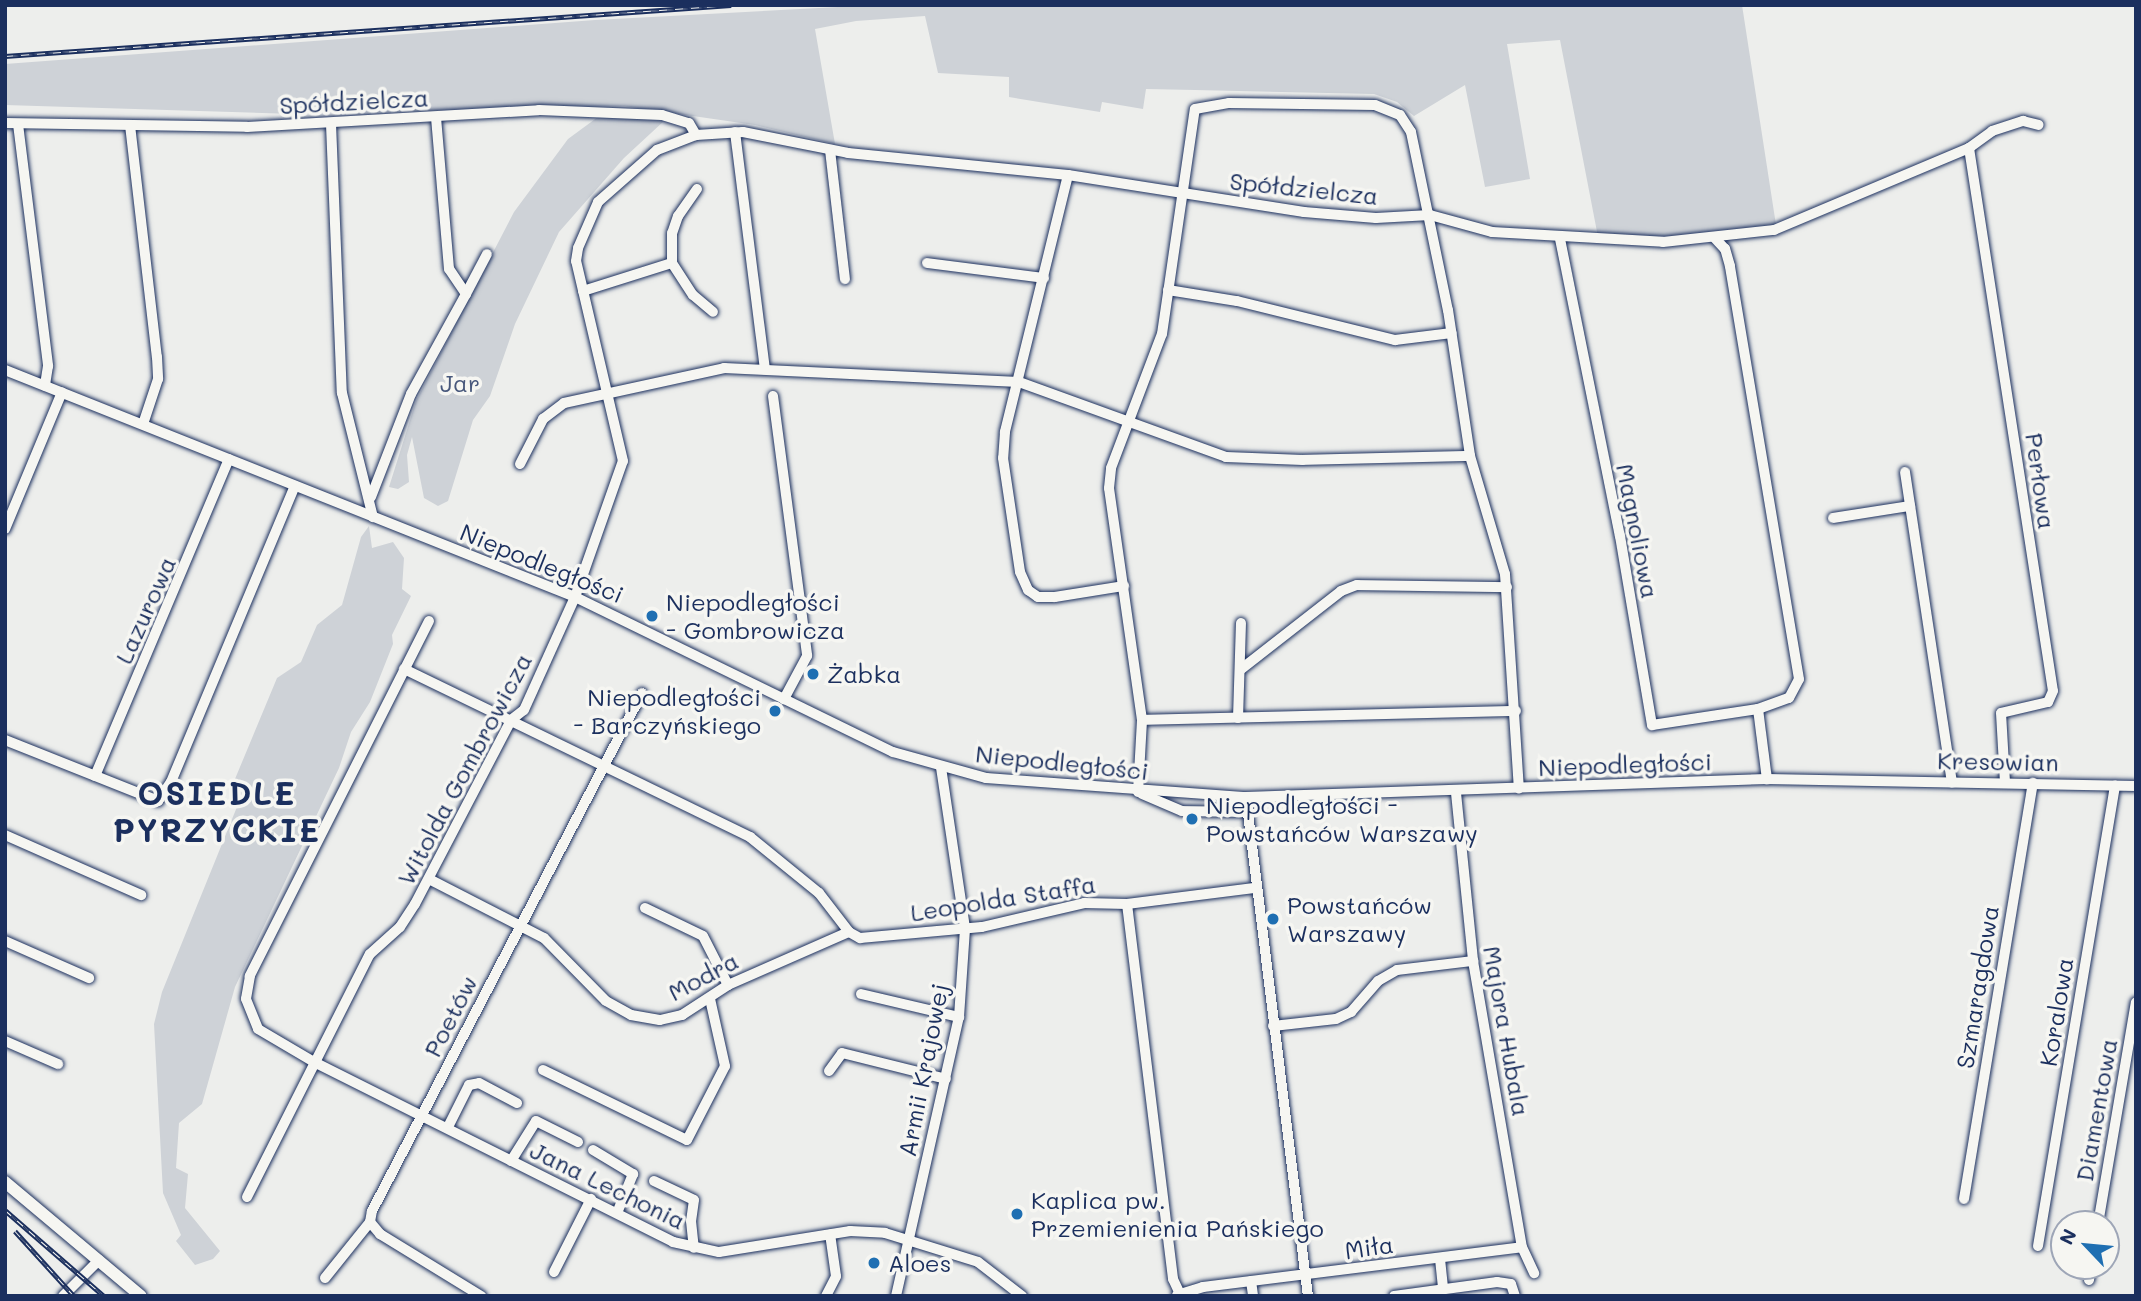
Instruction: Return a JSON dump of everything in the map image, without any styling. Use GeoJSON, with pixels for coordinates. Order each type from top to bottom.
{"type":"FeatureCollection","features":[{"type":"Feature","properties":{"kind":"main road"},"geometry":{"type":"LineString","coordinates":[[5,1182],[141,1296]]}},
{"type":"Feature","properties":{"kind":"street"},"geometry":{"type":"LineString","coordinates":[[1247,812],[1182,811],[1138,792],[1142,720],[1109,488],[1129,421],[1162,334],[1195,109],[1229,103],[1389,107],[1411,132],[1430,215],[1452,334],[1470,456],[1507,587],[1519,789]]}},
{"type":"Feature","properties":{"kind":"street","name":"Spółdzielcza"},"geometry":{"type":"LineString","coordinates":[[5,123],[331,124],[539,110],[675,117],[689,122],[696,135]]}},
{"type":"Feature","properties":{"kind":"street"},"geometry":{"type":"LineString","coordinates":[[436,118],[449,269],[466,293]]}},
{"type":"Feature","properties":{"kind":"street","name":"Spółdzielcza"},"geometry":{"type":"LineString","coordinates":[[735,132],[830,150],[1068,175],[1182,196],[1376,218],[1430,215],[1492,232],[1560,239],[1663,242],[1774,230],[1969,148],[1992,131],[2023,121],[2039,125]]}},
{"type":"Feature","properties":{"kind":"street"},"geometry":{"type":"LineString","coordinates":[[18,124],[48,366],[45,386]]}},
{"type":"Feature","properties":{"kind":"street"},"geometry":{"type":"LineString","coordinates":[[331,124],[342,393],[371,497],[373,517]]}},
{"type":"Feature","properties":{"kind":"street"},"geometry":{"type":"LineString","coordinates":[[130,125],[158,379],[143,424]]}},
{"type":"Feature","properties":{"kind":"street"},"geometry":{"type":"LineString","coordinates":[[735,132],[765,369]]}},
{"type":"Feature","properties":{"kind":"street","name":"Witolda Gombrowicza"},"geometry":{"type":"LineString","coordinates":[[247,1197],[370,954],[400,927],[429,879],[511,720],[524,710],[575,597],[619,485],[623,461],[583,291],[578,248],[598,202],[643,160],[696,135],[735,132]]}},
{"type":"Feature","properties":{"kind":"street","name":"Perłowa"},"geometry":{"type":"LineString","coordinates":[[1969,148],[2053,691],[2048,702],[2001,713],[2005,782]]}},
{"type":"Feature","properties":{"kind":"street"},"geometry":{"type":"LineString","coordinates":[[830,150],[845,279]]}},
{"type":"Feature","properties":{"kind":"street"},"geometry":{"type":"LineString","coordinates":[[1068,175],[1005,432],[1003,458],[1020,572],[1028,590],[1038,597],[1055,597],[1124,586]]}},
{"type":"Feature","properties":{"kind":"street"},"geometry":{"type":"LineString","coordinates":[[697,189],[678,216],[672,233],[672,263],[692,295],[713,313]]}},
{"type":"Feature","properties":{"kind":"street","name":"Magnoliowa"},"geometry":{"type":"LineString","coordinates":[[1560,239],[1620,536],[1652,725],[1758,709],[1789,698],[1799,679],[1730,266],[1725,249],[1714,237]]}},
{"type":"Feature","properties":{"kind":"street"},"geometry":{"type":"LineString","coordinates":[[371,497],[411,394],[487,254]]}},
{"type":"Feature","properties":{"kind":"street"},"geometry":{"type":"LineString","coordinates":[[583,291],[672,263]]}},
{"type":"Feature","properties":{"kind":"street"},"geometry":{"type":"LineString","coordinates":[[928,263],[1044,278]]}},
{"type":"Feature","properties":{"kind":"street"},"geometry":{"type":"LineString","coordinates":[[1168,290],[1237,301],[1395,340],[1452,334]]}},
{"type":"Feature","properties":{"kind":"street"},"geometry":{"type":"LineString","coordinates":[[520,464],[543,419],[564,403],[724,368],[1019,382],[1226,457],[1303,460],[1470,456]]}},
{"type":"Feature","properties":{"kind":"street","name":"Niepodległości"},"geometry":{"type":"LineString","coordinates":[[5,370],[575,597],[894,752],[941,768],[1017,783],[1246,797],[1456,793],[1767,779],[1860,778]]}},
{"type":"Feature","properties":{"kind":"street"},"geometry":{"type":"LineString","coordinates":[[5,529],[62,392]]}},
{"type":"Feature","properties":{"kind":"street"},"geometry":{"type":"LineString","coordinates":[[773,396],[807,656],[784,699]]}},
{"type":"Feature","properties":{"kind":"street","name":"Lazurowa"},"geometry":{"type":"LineString","coordinates":[[95,776],[229,459]]}},
{"type":"Feature","properties":{"kind":"street"},"geometry":{"type":"LineString","coordinates":[[1905,472],[1952,782]]}},
{"type":"Feature","properties":{"kind":"street"},"geometry":{"type":"LineString","coordinates":[[5,740],[158,801],[166,794],[295,486]]}},
{"type":"Feature","properties":{"kind":"street"},"geometry":{"type":"LineString","coordinates":[[1833,518],[1910,506]]}},
{"type":"Feature","properties":{"kind":"street"},"geometry":{"type":"LineString","coordinates":[[1240,670],[1340,591],[1357,584],[1507,587]]}},
{"type":"Feature","properties":{"kind":"street","name":"Jana Lechonia"},"geometry":{"type":"LineString","coordinates":[[429,621],[248,984],[246,999],[258,1029],[314,1062],[511,1161],[694,1248],[743,1250],[830,1234],[873,1231],[909,1238],[978,1262],[1022,1296]]}},
{"type":"Feature","properties":{"kind":"street"},"geometry":{"type":"LineString","coordinates":[[1238,718],[1241,623]]}},
{"type":"Feature","properties":{"kind":"street"},"geometry":{"type":"LineString","coordinates":[[404,669],[750,837],[819,894],[849,932]]}},
{"type":"Feature","properties":{"kind":"street"},"geometry":{"type":"LineString","coordinates":[[604,767],[642,693]]}},
{"type":"Feature","properties":{"kind":"street"},"geometry":{"type":"LineString","coordinates":[[1758,709],[1767,779]]}},
{"type":"Feature","properties":{"kind":"street"},"geometry":{"type":"LineString","coordinates":[[1142,720],[1516,711]]}},
{"type":"Feature","properties":{"kind":"street","name":"Poetów"},"geometry":{"type":"LineString","coordinates":[[325,1278],[370,1222],[520,925],[604,767]]}},
{"type":"Feature","properties":{"kind":"street","name":"Armii Krajowej"},"geometry":{"type":"LineString","coordinates":[[896,1296],[959,1017],[965,929],[941,768]]}},
{"type":"Feature","properties":{"kind":"street","name":"Kresowian"},"geometry":{"type":"LineString","coordinates":[[1860,778],[2136,786]]}},
{"type":"Feature","properties":{"kind":"street","name":"Szmaragdowa"},"geometry":{"type":"LineString","coordinates":[[1964,1199],[2033,783]]}},
{"type":"Feature","properties":{"kind":"street","name":"Koralowa"},"geometry":{"type":"LineString","coordinates":[[2038,1246],[2115,785]]}},
{"type":"Feature","properties":{"kind":"street","name":"Majora Hubala"},"geometry":{"type":"LineString","coordinates":[[1456,793],[1473,961],[1522,1247],[1534,1273]]}},
{"type":"Feature","properties":{"kind":"street"},"geometry":{"type":"LineString","coordinates":[[1246,797],[1254,888],[1308,1296]]}},
{"type":"Feature","properties":{"kind":"street"},"geometry":{"type":"LineString","coordinates":[[5,835],[141,895]]}},
{"type":"Feature","properties":{"kind":"street","name":"Modra"},"geometry":{"type":"LineString","coordinates":[[429,879],[544,938],[607,1001],[631,1016],[660,1020],[682,1015],[728,985],[849,932]]}},
{"type":"Feature","properties":{"kind":"street","name":"Leopolda Staffa"},"geometry":{"type":"LineString","coordinates":[[849,932],[873,940],[965,929],[1084,903],[1127,904],[1254,888]]}},
{"type":"Feature","properties":{"kind":"street"},"geometry":{"type":"LineString","coordinates":[[1127,904],[1173,1279],[1178,1295]]}},
{"type":"Feature","properties":{"kind":"street"},"geometry":{"type":"LineString","coordinates":[[645,908],[702,936],[728,985]]}},
{"type":"Feature","properties":{"kind":"street"},"geometry":{"type":"LineString","coordinates":[[5,941],[89,978]]}},
{"type":"Feature","properties":{"kind":"street"},"geometry":{"type":"LineString","coordinates":[[1273,1026],[1343,1016],[1378,981],[1397,970],[1473,961]]}},
{"type":"Feature","properties":{"kind":"street"},"geometry":{"type":"LineString","coordinates":[[860,994],[959,1017]]}},
{"type":"Feature","properties":{"kind":"street"},"geometry":{"type":"LineString","coordinates":[[543,1070],[687,1140],[724,1066],[710,999]]}},
{"type":"Feature","properties":{"kind":"street","name":"Diamentowa"},"geometry":{"type":"LineString","coordinates":[[2100,1210],[2136,1002]]}},
{"type":"Feature","properties":{"kind":"street"},"geometry":{"type":"LineString","coordinates":[[5,1041],[58,1064]]}},
{"type":"Feature","properties":{"kind":"street"},"geometry":{"type":"LineString","coordinates":[[829,1071],[842,1053],[946,1079]]}},
{"type":"Feature","properties":{"kind":"street"},"geometry":{"type":"LineString","coordinates":[[448,1127],[469,1085],[479,1083],[517,1103]]}},
{"type":"Feature","properties":{"kind":"street"},"geometry":{"type":"LineString","coordinates":[[511,1161],[536,1122],[578,1142]]}},
{"type":"Feature","properties":{"kind":"street"},"geometry":{"type":"LineString","coordinates":[[593,1150],[633,1174],[617,1213]]}},
{"type":"Feature","properties":{"kind":"street"},"geometry":{"type":"LineString","coordinates":[[654,1181],[694,1200],[694,1248]]}},
{"type":"Feature","properties":{"kind":"street"},"geometry":{"type":"LineString","coordinates":[[554,1272],[591,1199]]}},
{"type":"Feature","properties":{"kind":"street"},"geometry":{"type":"LineString","coordinates":[[370,1222],[380,1234],[481,1296]]}},
{"type":"Feature","properties":{"kind":"street"},"geometry":{"type":"LineString","coordinates":[[826,1296],[836,1276],[830,1234]]}},
{"type":"Feature","properties":{"kind":"street","name":"Miła"},"geometry":{"type":"LineString","coordinates":[[1178,1295],[1251,1281],[1522,1247]]}},
{"type":"Feature","properties":{"kind":"street"},"geometry":{"type":"LineString","coordinates":[[1440,1259],[1443,1289]]}},
{"type":"Feature","properties":{"kind":"street"},"geometry":{"type":"LineString","coordinates":[[63,1296],[99,1261]]}},
{"type":"Feature","properties":{"kind":"street"},"geometry":{"type":"LineString","coordinates":[[1251,1281],[1253,1296]]}},
{"type":"Feature","properties":{"kind":"street"},"geometry":{"type":"LineString","coordinates":[[1394,1296],[1503,1282],[1511,1284],[1515,1296]]}},
{"type":"Feature","properties":{"kind":"green space"},"geometry":{"type":"Polygon","coordinates":[[[876,5],[1742,5],[1776,225],[1655,238],[1598,237],[1560,40],[1507,44],[1530,179],[1485,187],[1465,85],[1414,116],[1397,102],[1374,94],[1146,89],[1143,109],[1102,102],[1100,112],[1009,97],[1009,77],[938,73],[925,16],[856,21],[815,29],[835,144],[755,125],[624,106],[295,114],[5,105],[5,64],[595,20],[876,5]]]}},
{"type":"Feature","properties":{"kind":"green space","name":"Jar"},"geometry":{"type":"Polygon","coordinates":[[[602,114],[664,121],[624,158],[559,232],[515,324],[490,396],[473,420],[448,501],[438,506],[424,498],[412,437],[407,455],[409,482],[398,489],[389,487],[416,401],[514,212],[568,139],[602,114]]]}},
{"type":"Feature","properties":{"kind":"green space"},"geometry":{"type":"Polygon","coordinates":[[[369,526],[372,548],[393,542],[404,558],[402,589],[411,596],[392,635],[393,644],[370,702],[351,732],[339,768],[235,987],[202,1104],[179,1123],[176,1168],[188,1174],[185,1208],[220,1251],[213,1259],[195,1265],[176,1241],[181,1235],[163,1193],[154,1024],[162,992],[241,797],[235,779],[277,678],[301,662],[317,625],[342,605],[361,537],[369,526]]]}},
{"type":"Feature","properties":{"kind":"railway"},"geometry":{"type":"LineString","coordinates":[[5,56],[731,5]]}},
{"type":"Feature","properties":{"kind":"railway"},"geometry":{"type":"LineString","coordinates":[[5,1210],[104,1296]]}},
{"type":"Feature","properties":{"kind":"railway"},"geometry":{"type":"LineString","coordinates":[[15,1231],[74,1296]]}},
{"type":"Feature","properties":{"kind":"place","name":"Niepodległości - Gombrowicza"},"geometry":{"type":"Point","coordinates":[652,616]}},
{"type":"Feature","properties":{"kind":"place","name":"Żabka"},"geometry":{"type":"Point","coordinates":[813,674]}},
{"type":"Feature","properties":{"kind":"place","name":"Niepodległości - Barczyńskiego"},"geometry":{"type":"Point","coordinates":[775,711]}},
{"type":"Feature","properties":{"kind":"place","name":"Niepodległości - Powstańców Warszawy"},"geometry":{"type":"Point","coordinates":[1192,819]}},
{"type":"Feature","properties":{"kind":"place","name":"Powstańców Warszawy"},"geometry":{"type":"Point","coordinates":[1273,919]}},
{"type":"Feature","properties":{"kind":"place","name":"Kaplica pw. Przemienienia Pańskiego"},"geometry":{"type":"Point","coordinates":[1017,1214]}},
{"type":"Feature","properties":{"kind":"place","name":"Aloes"},"geometry":{"type":"Point","coordinates":[874,1263]}},
{"type":"Feature","properties":{"kind":"district","name":"OSIEDLE PYRZYCKIE"},"geometry":{"type":"Point","coordinates":[217,812]}}]}
